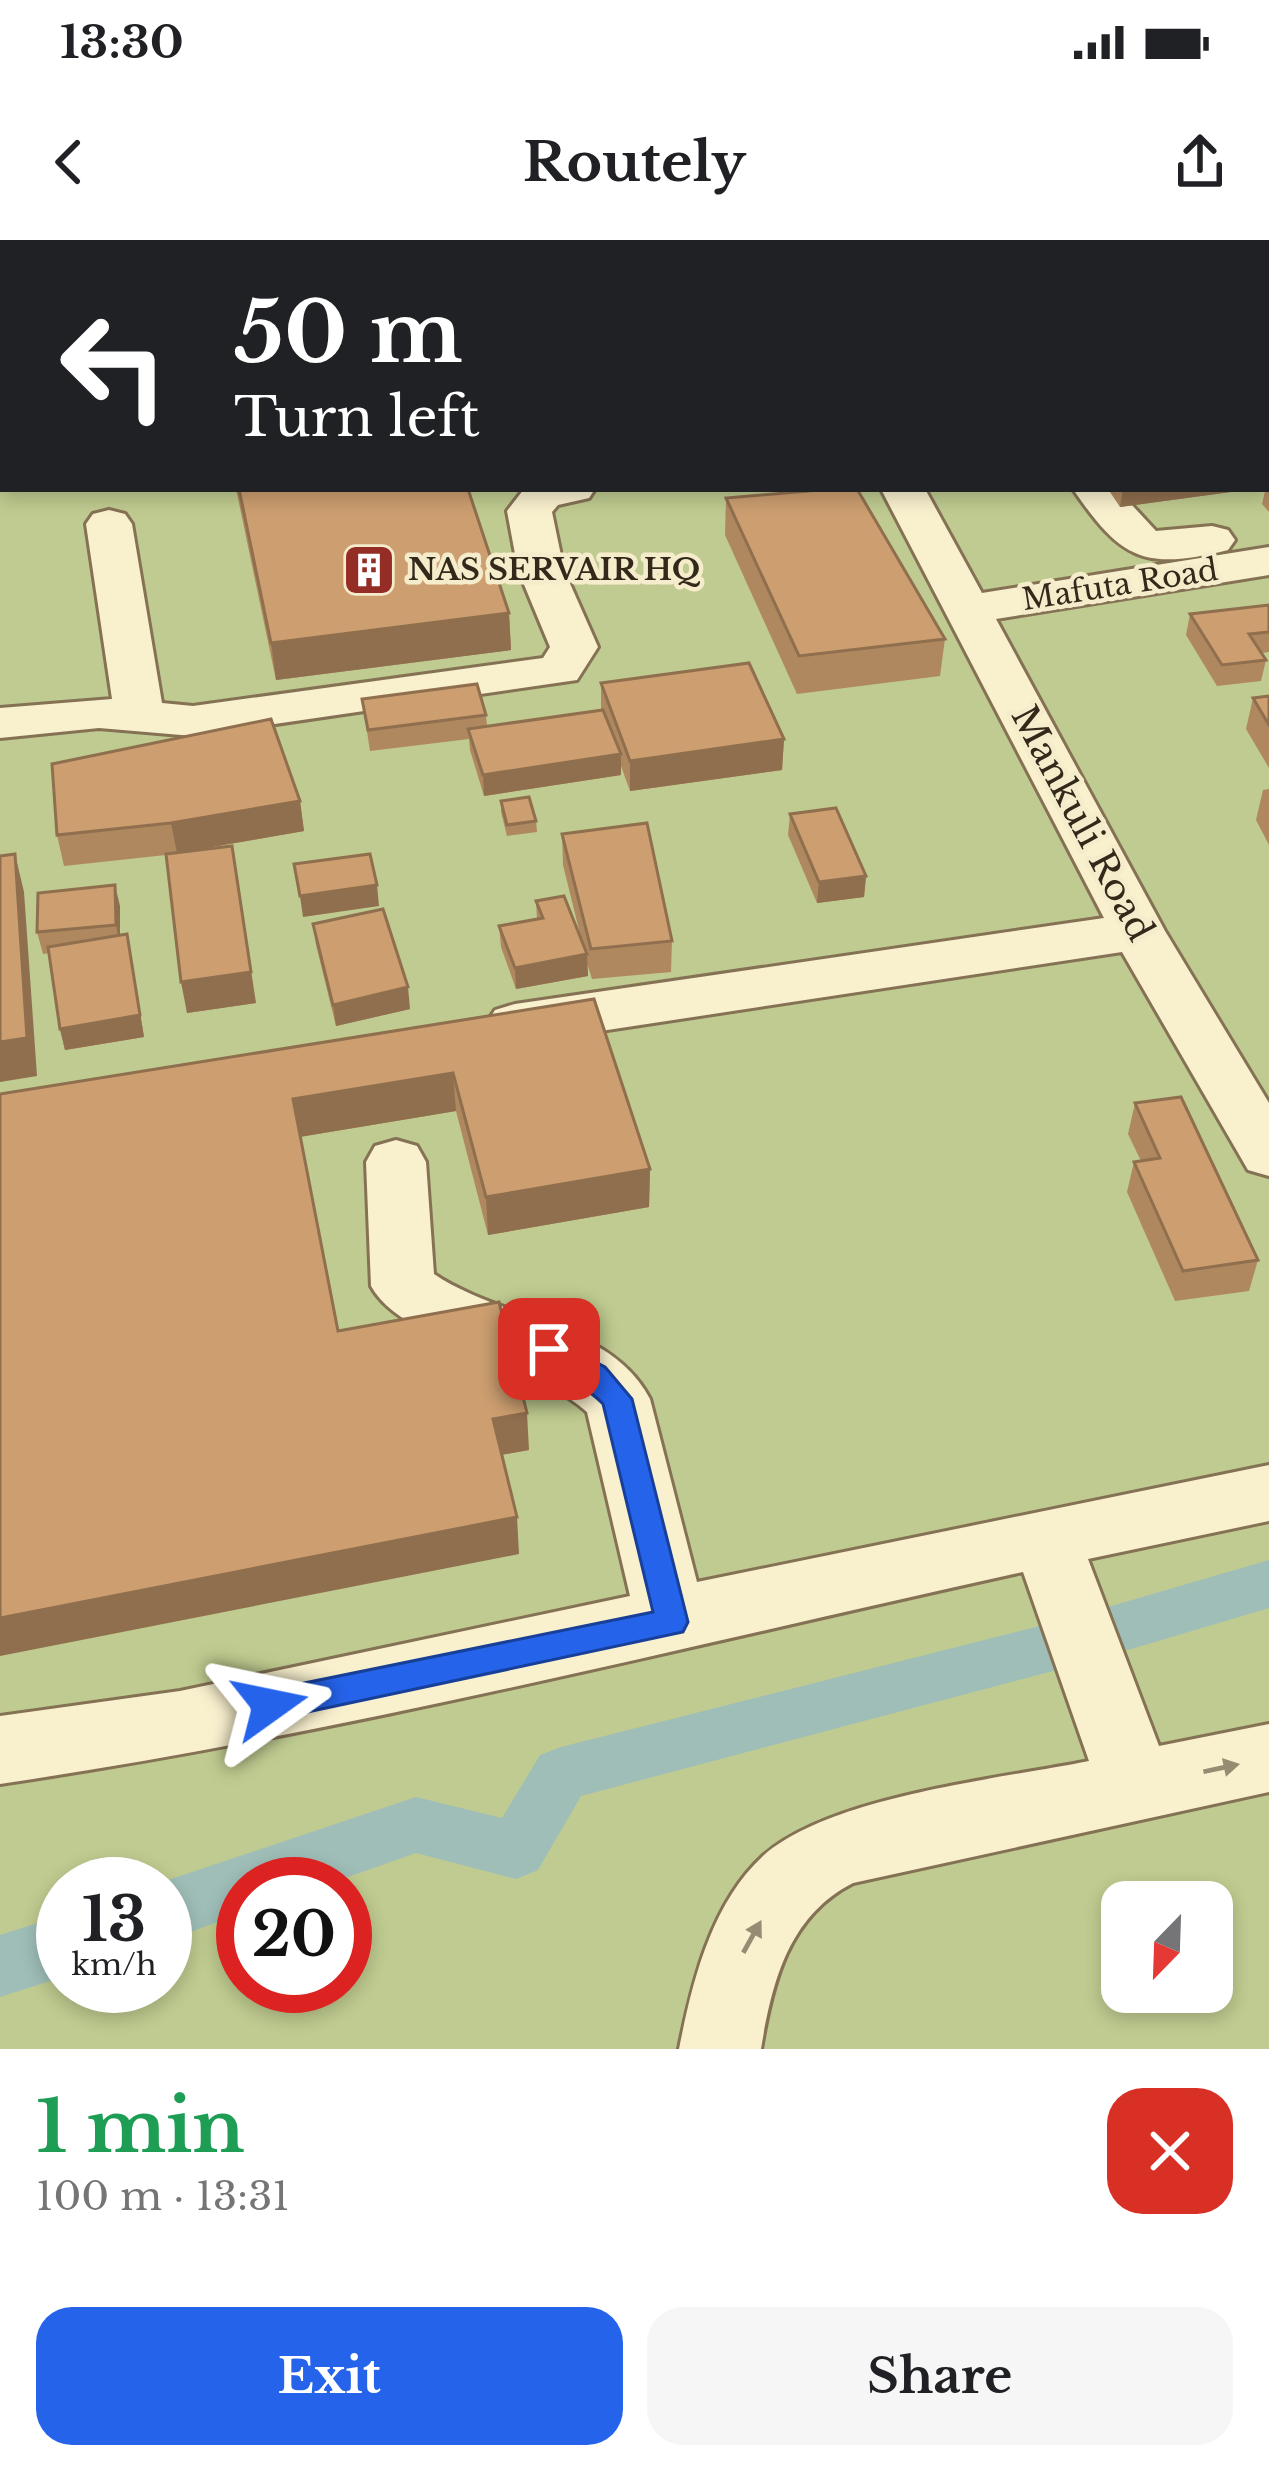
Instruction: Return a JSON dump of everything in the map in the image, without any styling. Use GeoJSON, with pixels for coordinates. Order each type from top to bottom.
{"type":"FeatureCollection","features":[{"type":"Feature","properties":{"kind":"street"},"geometry":{"type":"LineString","coordinates":[[0,723],[119,714],[194,722],[560,670],[570,661],[574,647],[541,570],[529,511],[543,494],[555,492]]}},
{"type":"Feature","properties":{"kind":"street","name":"Mankuli Road"},"geometry":{"type":"LineString","coordinates":[[905,492],[971,608],[1138,931],[1269,1154]]}},
{"type":"Feature","properties":{"kind":"street"},"geometry":{"type":"LineString","coordinates":[[1097,492],[1128,537],[1191,558],[1269,533]]}},
{"type":"Feature","properties":{"kind":"street"},"geometry":{"type":"LineString","coordinates":[[109,524],[119,714]]}},
{"type":"Feature","properties":{"kind":"street","name":"Mafuta Road"},"geometry":{"type":"LineString","coordinates":[[971,608],[1191,558],[1269,561]]}},
{"type":"Feature","properties":{"kind":"street"},"geometry":{"type":"LineString","coordinates":[[466,1032],[1013,946],[1138,931]]}},
{"type":"Feature","properties":{"kind":"street"},"geometry":{"type":"LineString","coordinates":[[396,1162],[403,1286],[430,1307],[549,1349],[595,1375],[617,1399],[672,1622]]}},
{"type":"Feature","properties":{"kind":"street"},"geometry":{"type":"LineString","coordinates":[[0,1750],[180,1724],[1269,1493]]}},
{"type":"Feature","properties":{"kind":"street"},"geometry":{"type":"LineString","coordinates":[[1046,1538],[1136,1786]]}},
{"type":"Feature","properties":{"kind":"street"},"geometry":{"type":"LineString","coordinates":[[721,2049],[744,1948],[770,1906],[810,1867],[870,1841],[1269,1758]]}},
{"type":"Feature","properties":{"kind":"green space"},"geometry":{"type":"Polygon","coordinates":[[[0,492],[1269,492],[1269,2049],[0,2049],[0,492]]]}},
{"type":"Feature","properties":{"kind":"building","name":"NAS SERVAIR HQ"},"geometry":{"type":"Polygon","coordinates":[[[240,492],[469,492],[509,613],[271,643],[240,492]]]}},
{"type":"Feature","properties":{"kind":"building"},"geometry":{"type":"Polygon","coordinates":[[[859,492],[945,639],[799,656],[726,498],[859,492]]]}},
{"type":"Feature","properties":{"kind":"building"},"geometry":{"type":"Polygon","coordinates":[[[1269,605],[1269,632],[1249,634],[1266,660],[1222,665],[1190,614],[1269,605]]]}},
{"type":"Feature","properties":{"kind":"building"},"geometry":{"type":"Polygon","coordinates":[[[749,663],[784,739],[630,761],[601,683],[749,663]]]}},
{"type":"Feature","properties":{"kind":"building"},"geometry":{"type":"Polygon","coordinates":[[[477,684],[486,715],[368,730],[362,699],[477,684]]]}},
{"type":"Feature","properties":{"kind":"building"},"geometry":{"type":"Polygon","coordinates":[[[1269,696],[1269,725],[1253,698],[1269,696]]]}},
{"type":"Feature","properties":{"kind":"building"},"geometry":{"type":"Polygon","coordinates":[[[603,710],[621,754],[483,775],[468,729],[603,710]]]}},
{"type":"Feature","properties":{"kind":"building"},"geometry":{"type":"Polygon","coordinates":[[[271,719],[300,801],[171,823],[57,835],[52,764],[271,719]]]}},
{"type":"Feature","properties":{"kind":"building"},"geometry":{"type":"Polygon","coordinates":[[[529,797],[536,821],[507,825],[501,801],[529,797]]]}},
{"type":"Feature","properties":{"kind":"building"},"geometry":{"type":"Polygon","coordinates":[[[836,808],[866,876],[819,882],[790,814],[836,808]]]}},
{"type":"Feature","properties":{"kind":"building"},"geometry":{"type":"Polygon","coordinates":[[[647,823],[672,941],[591,949],[562,834],[647,823]]]}},
{"type":"Feature","properties":{"kind":"building"},"geometry":{"type":"Polygon","coordinates":[[[232,846],[251,972],[181,982],[166,854],[232,846]]]}},
{"type":"Feature","properties":{"kind":"building"},"geometry":{"type":"Polygon","coordinates":[[[15,854],[27,1038],[0,1042],[0,856],[15,854]]]}},
{"type":"Feature","properties":{"kind":"building"},"geometry":{"type":"Polygon","coordinates":[[[370,854],[377,885],[300,896],[294,864],[370,854]]]}},
{"type":"Feature","properties":{"kind":"building"},"geometry":{"type":"Polygon","coordinates":[[[115,885],[116,925],[37,932],[38,893],[115,885]]]}},
{"type":"Feature","properties":{"kind":"building"},"geometry":{"type":"Polygon","coordinates":[[[564,896],[587,954],[515,968],[499,926],[543,918],[536,901],[564,896]]]}},
{"type":"Feature","properties":{"kind":"building"},"geometry":{"type":"Polygon","coordinates":[[[383,909],[408,987],[333,1005],[313,924],[383,909]]]}},
{"type":"Feature","properties":{"kind":"building"},"geometry":{"type":"Polygon","coordinates":[[[127,934],[140,1015],[60,1029],[48,947],[127,934]]]}},
{"type":"Feature","properties":{"kind":"building"},"geometry":{"type":"Polygon","coordinates":[[[594,999],[650,1169],[486,1197],[453,1073],[293,1099],[338,1331],[499,1302],[527,1413],[493,1419],[517,1517],[0,1618],[0,1094],[594,999]]]}},
{"type":"Feature","properties":{"kind":"building"},"geometry":{"type":"Polygon","coordinates":[[[1181,1097],[1258,1260],[1183,1271],[1134,1162],[1160,1158],[1135,1103],[1181,1097]]]}},
{"type":"Feature","properties":{"kind":"waterway"},"geometry":{"type":"LineString","coordinates":[[1128,1625],[1269,1584]]}},
{"type":"Feature","properties":{"kind":"waterway"},"geometry":{"type":"LineString","coordinates":[[323,1857],[416,1825],[516,1850],[561,1774],[1052,1648]]}},
{"type":"Feature","properties":{"kind":"waterway"},"geometry":{"type":"LineString","coordinates":[[192,1902],[216,1893]]}},
{"type":"Feature","properties":{"kind":"waterway"},"geometry":{"type":"LineString","coordinates":[[0,1966],[36,1955]]}},
{"type":"Feature","properties":{"kind":"place","name":"NAS SERVAIR HQ"},"geometry":{"type":"Point","coordinates":[369,570]}},
{"type":"Feature","properties":{"kind":"route"},"geometry":{"type":"LineString","coordinates":[[270,1705],[672,1622],[617,1399],[595,1375],[549,1349]]}}]}
